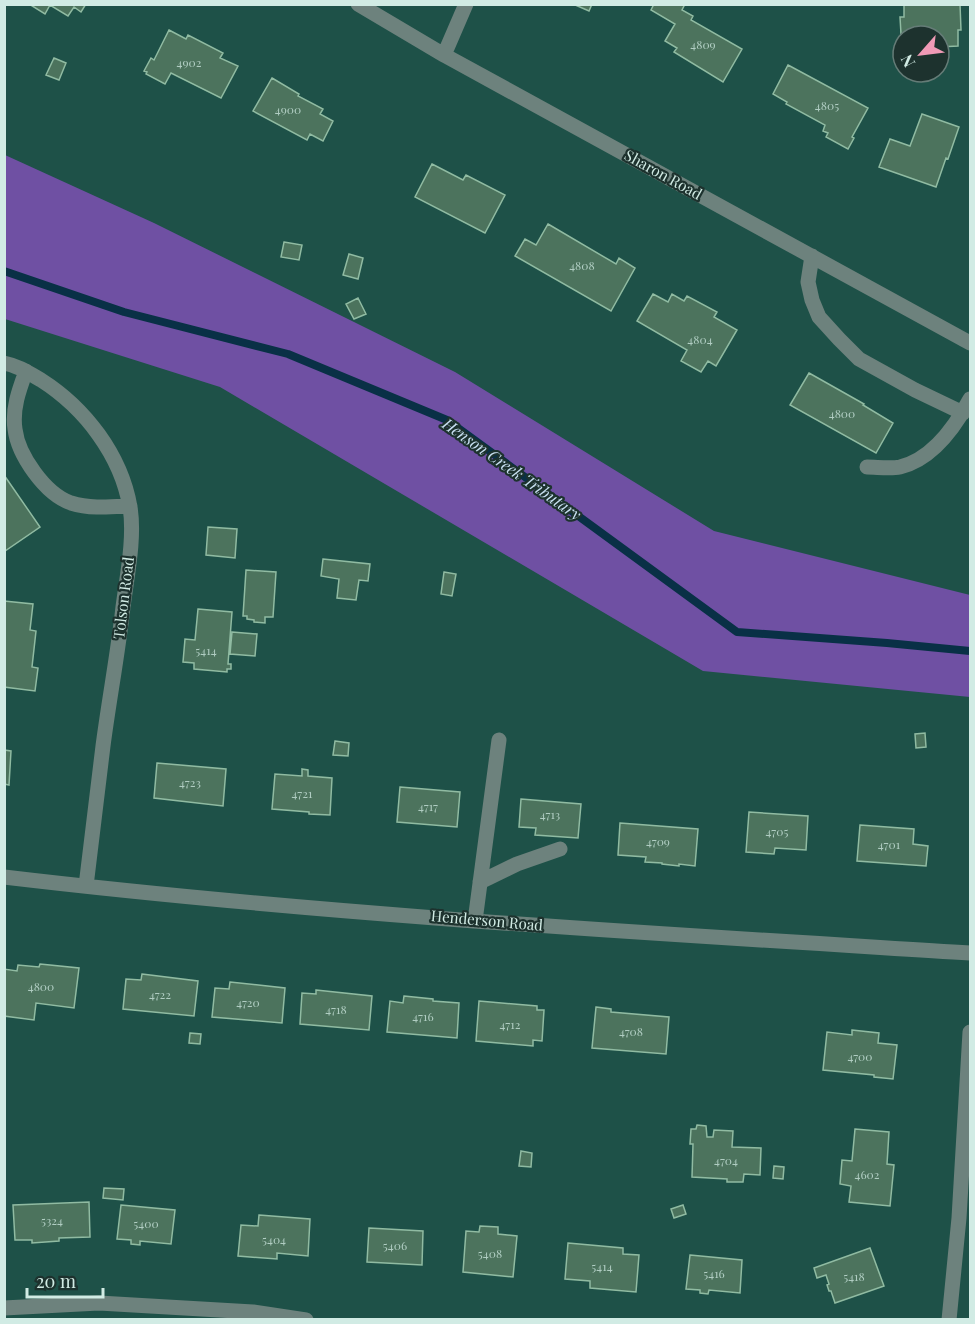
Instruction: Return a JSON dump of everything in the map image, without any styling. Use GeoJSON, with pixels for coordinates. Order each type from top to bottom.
{"type":"FeatureCollection","features":[{"type":"Feature","properties":{"kind":"street","name":"Sharon Road"},"geometry":{"type":"LineString","coordinates":[[358,4],[444,55],[970,343]]}},
{"type":"Feature","properties":{"kind":"street"},"geometry":{"type":"LineString","coordinates":[[444,55],[466,4]]}},
{"type":"Feature","properties":{"kind":"street"},"geometry":{"type":"LineString","coordinates":[[812,256],[808,282],[812,300],[819,317],[839,339],[859,359],[963,413]]}},
{"type":"Feature","properties":{"kind":"street","name":"Tolson Road"},"geometry":{"type":"LineString","coordinates":[[4,363],[17,365],[74,405],[107,447],[120,472],[130,506],[132,528],[120,639],[103,744],[86,886]]}},
{"type":"Feature","properties":{"kind":"street"},"geometry":{"type":"LineString","coordinates":[[26,371],[18,392],[15,430],[22,452],[33,473],[51,492],[69,502],[90,508],[130,506]]}},
{"type":"Feature","properties":{"kind":"street"},"geometry":{"type":"LineString","coordinates":[[867,467],[898,468],[917,462],[940,443],[963,413],[970,399]]}},
{"type":"Feature","properties":{"kind":"street"},"geometry":{"type":"LineString","coordinates":[[475,921],[499,740]]}},
{"type":"Feature","properties":{"kind":"street"},"geometry":{"type":"LineString","coordinates":[[480,882],[517,864],[560,849]]}},
{"type":"Feature","properties":{"kind":"street","name":"Henderson Road"},"geometry":{"type":"LineString","coordinates":[[4,877],[475,921],[970,953]]}},
{"type":"Feature","properties":{"kind":"street"},"geometry":{"type":"LineString","coordinates":[[950,1320],[959,1218],[970,1032]]}},
{"type":"Feature","properties":{"kind":"street"},"geometry":{"type":"LineString","coordinates":[[4,1308],[99,1303],[253,1312],[306,1320]]}},
{"type":"Feature","properties":{"kind":"shaded area"},"geometry":{"type":"Polygon","coordinates":[[[5,155],[154,223],[455,372],[714,531],[970,595],[970,697],[703,671],[220,387],[5,319],[5,155]]]}},
{"type":"Feature","properties":{"kind":"building"},"geometry":{"type":"Polygon","coordinates":[[[29,4],[86,4],[81,12],[74,7],[68,16],[50,5],[45,14],[29,4]]]}},
{"type":"Feature","properties":{"kind":"building"},"geometry":{"type":"Polygon","coordinates":[[[573,4],[592,4],[589,11],[573,4]]]}},
{"type":"Feature","properties":{"kind":"building"},"geometry":{"type":"Polygon","coordinates":[[[654,4],[685,4],[682,10],[693,16],[691,20],[742,49],[723,82],[674,52],[677,48],[665,41],[675,24],[651,10],[654,4]]]}},
{"type":"Feature","properties":{"kind":"building"},"geometry":{"type":"Polygon","coordinates":[[[904,4],[960,4],[961,30],[958,30],[958,46],[951,46],[951,24],[900,24],[900,17],[904,17],[904,4]]]}},
{"type":"Feature","properties":{"kind":"building"},"geometry":{"type":"Polygon","coordinates":[[[169,30],[186,39],[188,35],[223,53],[220,58],[238,66],[221,98],[171,73],[165,84],[146,74],[147,72],[144,71],[151,58],[154,60],[169,30]]]}},
{"type":"Feature","properties":{"kind":"building"},"geometry":{"type":"Polygon","coordinates":[[[54,58],[66,63],[59,80],[46,75],[54,58]]]}},
{"type":"Feature","properties":{"kind":"building"},"geometry":{"type":"Polygon","coordinates":[[[788,65],[868,108],[848,149],[826,137],[828,133],[823,131],[825,125],[786,104],[787,102],[773,94],[788,65]]]}},
{"type":"Feature","properties":{"kind":"building"},"geometry":{"type":"Polygon","coordinates":[[[272,78],[299,94],[298,96],[323,109],[320,114],[333,121],[323,141],[310,134],[307,140],[253,111],[272,78]]]}},
{"type":"Feature","properties":{"kind":"building"},"geometry":{"type":"Polygon","coordinates":[[[922,114],[959,127],[936,187],[879,167],[890,139],[910,146],[922,114]]]}},
{"type":"Feature","properties":{"kind":"building"},"geometry":{"type":"Polygon","coordinates":[[[432,164],[463,180],[466,175],[505,195],[485,233],[415,197],[432,164]]]}},
{"type":"Feature","properties":{"kind":"building"},"geometry":{"type":"Polygon","coordinates":[[[548,224],[616,264],[619,258],[635,268],[611,311],[515,256],[525,239],[536,245],[548,224]]]}},
{"type":"Feature","properties":{"kind":"building"},"geometry":{"type":"Polygon","coordinates":[[[284,242],[302,245],[299,260],[281,257],[284,242]]]}},
{"type":"Feature","properties":{"kind":"building"},"geometry":{"type":"Polygon","coordinates":[[[349,254],[363,258],[358,279],[343,275],[349,254]]]}},
{"type":"Feature","properties":{"kind":"building"},"geometry":{"type":"Polygon","coordinates":[[[653,294],[668,302],[672,294],[684,301],[687,296],[717,312],[714,317],[737,330],[716,366],[708,361],[701,372],[681,361],[687,350],[637,321],[653,294]]]}},
{"type":"Feature","properties":{"kind":"building"},"geometry":{"type":"Polygon","coordinates":[[[358,298],[366,314],[354,319],[346,304],[358,298]]]}},
{"type":"Feature","properties":{"kind":"building"},"geometry":{"type":"Polygon","coordinates":[[[809,373],[893,423],[876,453],[790,405],[809,373]]]}},
{"type":"Feature","properties":{"kind":"building"},"geometry":{"type":"Polygon","coordinates":[[[4,475],[40,527],[5,551],[4,551],[4,475]]]}},
{"type":"Feature","properties":{"kind":"building"},"geometry":{"type":"Polygon","coordinates":[[[208,527],[237,529],[235,558],[206,555],[208,527]]]}},
{"type":"Feature","properties":{"kind":"building"},"geometry":{"type":"Polygon","coordinates":[[[323,559],[370,564],[368,581],[359,580],[356,600],[337,598],[339,579],[321,576],[323,559]]]}},
{"type":"Feature","properties":{"kind":"building"},"geometry":{"type":"Polygon","coordinates":[[[246,570],[276,572],[273,617],[265,617],[265,623],[254,622],[254,620],[247,619],[247,616],[243,616],[246,570]]]}},
{"type":"Feature","properties":{"kind":"building"},"geometry":{"type":"Polygon","coordinates":[[[444,572],[456,574],[452,596],[441,594],[444,572]]]}},
{"type":"Feature","properties":{"kind":"building"},"geometry":{"type":"Polygon","coordinates":[[[4,601],[33,604],[30,630],[36,631],[32,667],[38,668],[35,691],[4,687],[4,601]]]}},
{"type":"Feature","properties":{"kind":"building"},"geometry":{"type":"Polygon","coordinates":[[[198,609],[232,612],[228,664],[231,664],[231,669],[227,669],[227,672],[194,669],[194,663],[183,662],[185,639],[195,640],[198,609]]]}},
{"type":"Feature","properties":{"kind":"building"},"geometry":{"type":"Polygon","coordinates":[[[232,632],[257,634],[255,656],[230,654],[232,632]]]}},
{"type":"Feature","properties":{"kind":"building"},"geometry":{"type":"Polygon","coordinates":[[[925,733],[926,747],[916,748],[915,734],[925,733]]]}},
{"type":"Feature","properties":{"kind":"building"},"geometry":{"type":"Polygon","coordinates":[[[335,741],[349,743],[348,756],[333,755],[335,741]]]}},
{"type":"Feature","properties":{"kind":"building"},"geometry":{"type":"Polygon","coordinates":[[[4,750],[11,751],[9,785],[4,784],[4,750]]]}},
{"type":"Feature","properties":{"kind":"building"},"geometry":{"type":"Polygon","coordinates":[[[157,763],[226,769],[223,806],[154,798],[157,763]]]}},
{"type":"Feature","properties":{"kind":"building"},"geometry":{"type":"Polygon","coordinates":[[[302,769],[308,770],[308,776],[332,778],[330,815],[272,809],[275,774],[302,776],[302,769]]]}},
{"type":"Feature","properties":{"kind":"building"},"geometry":{"type":"Polygon","coordinates":[[[400,787],[460,792],[457,827],[397,822],[400,787]]]}},
{"type":"Feature","properties":{"kind":"building"},"geometry":{"type":"Polygon","coordinates":[[[521,799],[581,804],[578,838],[535,835],[536,828],[519,827],[521,799]]]}},
{"type":"Feature","properties":{"kind":"building"},"geometry":{"type":"Polygon","coordinates":[[[749,812],[808,816],[806,850],[775,848],[774,854],[746,852],[749,812]]]}},
{"type":"Feature","properties":{"kind":"building"},"geometry":{"type":"Polygon","coordinates":[[[620,823],[698,829],[695,866],[645,862],[646,857],[618,855],[620,823]]]}},
{"type":"Feature","properties":{"kind":"building"},"geometry":{"type":"Polygon","coordinates":[[[860,825],[914,829],[913,844],[928,846],[926,866],[857,861],[860,825]]]}},
{"type":"Feature","properties":{"kind":"building"},"geometry":{"type":"Polygon","coordinates":[[[40,964],[79,968],[74,1008],[36,1003],[34,1020],[4,1016],[4,969],[17,971],[18,965],[39,967],[40,964]]]}},
{"type":"Feature","properties":{"kind":"building"},"geometry":{"type":"Polygon","coordinates":[[[142,974],[198,981],[194,1016],[123,1009],[126,979],[141,980],[142,974]]]}},
{"type":"Feature","properties":{"kind":"building"},"geometry":{"type":"Polygon","coordinates":[[[230,982],[285,988],[282,1023],[212,1017],[215,988],[229,989],[230,982]]]}},
{"type":"Feature","properties":{"kind":"building"},"geometry":{"type":"Polygon","coordinates":[[[316,990],[372,996],[369,1030],[300,1024],[302,993],[316,994],[316,990]]]}},
{"type":"Feature","properties":{"kind":"building"},"geometry":{"type":"Polygon","coordinates":[[[404,996],[459,1003],[457,1038],[387,1032],[390,1001],[403,1003],[404,996]]]}},
{"type":"Feature","properties":{"kind":"building"},"geometry":{"type":"Polygon","coordinates":[[[479,1001],[537,1006],[537,1010],[544,1010],[542,1041],[533,1040],[533,1046],[476,1041],[479,1001]]]}},
{"type":"Feature","properties":{"kind":"building"},"geometry":{"type":"Polygon","coordinates":[[[596,1007],[611,1009],[611,1012],[669,1017],[666,1054],[592,1048],[596,1007]]]}},
{"type":"Feature","properties":{"kind":"building"},"geometry":{"type":"Polygon","coordinates":[[[852,1030],[879,1033],[878,1043],[897,1045],[893,1079],[823,1070],[827,1032],[852,1035],[852,1030]]]}},
{"type":"Feature","properties":{"kind":"building"},"geometry":{"type":"Polygon","coordinates":[[[190,1033],[201,1034],[200,1044],[189,1043],[190,1033]]]}},
{"type":"Feature","properties":{"kind":"building"},"geometry":{"type":"Polygon","coordinates":[[[697,1125],[706,1126],[707,1137],[713,1137],[714,1130],[733,1131],[732,1147],[761,1148],[760,1175],[744,1174],[743,1182],[692,1177],[691,1129],[696,1129],[697,1125]]]}},
{"type":"Feature","properties":{"kind":"building"},"geometry":{"type":"Polygon","coordinates":[[[855,1129],[889,1132],[887,1164],[894,1165],[890,1206],[849,1202],[851,1186],[840,1184],[842,1160],[852,1161],[855,1129]]]}},
{"type":"Feature","properties":{"kind":"building"},"geometry":{"type":"Polygon","coordinates":[[[521,1151],[532,1153],[531,1167],[519,1166],[521,1151]]]}},
{"type":"Feature","properties":{"kind":"building"},"geometry":{"type":"Polygon","coordinates":[[[774,1166],[784,1167],[783,1179],[773,1178],[774,1166]]]}},
{"type":"Feature","properties":{"kind":"building"},"geometry":{"type":"Polygon","coordinates":[[[104,1188],[124,1189],[123,1200],[103,1198],[104,1188]]]}},
{"type":"Feature","properties":{"kind":"building"},"geometry":{"type":"Polygon","coordinates":[[[89,1202],[90,1237],[59,1238],[59,1241],[32,1243],[32,1240],[15,1240],[13,1205],[89,1202]]]}},
{"type":"Feature","properties":{"kind":"building"},"geometry":{"type":"Polygon","coordinates":[[[121,1205],[175,1210],[171,1244],[140,1241],[140,1245],[131,1244],[131,1240],[117,1239],[121,1205]]]}},
{"type":"Feature","properties":{"kind":"building"},"geometry":{"type":"Polygon","coordinates":[[[683,1205],[686,1214],[674,1218],[671,1209],[683,1205]]]}},
{"type":"Feature","properties":{"kind":"building"},"geometry":{"type":"Polygon","coordinates":[[[259,1215],[310,1219],[308,1256],[277,1253],[277,1259],[238,1256],[241,1225],[258,1226],[259,1215]]]}},
{"type":"Feature","properties":{"kind":"building"},"geometry":{"type":"Polygon","coordinates":[[[480,1226],[498,1227],[498,1234],[517,1236],[513,1277],[463,1272],[466,1231],[479,1232],[480,1226]]]}},
{"type":"Feature","properties":{"kind":"building"},"geometry":{"type":"Polygon","coordinates":[[[369,1228],[423,1231],[422,1265],[367,1262],[369,1228]]]}},
{"type":"Feature","properties":{"kind":"building"},"geometry":{"type":"Polygon","coordinates":[[[568,1243],[623,1248],[623,1254],[639,1255],[636,1292],[590,1288],[590,1281],[565,1279],[568,1243]]]}},
{"type":"Feature","properties":{"kind":"building"},"geometry":{"type":"Polygon","coordinates":[[[870,1248],[884,1286],[835,1303],[827,1285],[829,1284],[826,1275],[817,1278],[814,1268],[870,1248]]]}},
{"type":"Feature","properties":{"kind":"building"},"geometry":{"type":"Polygon","coordinates":[[[690,1255],[742,1260],[740,1293],[709,1290],[708,1294],[700,1293],[700,1290],[686,1289],[690,1255]]]}},
{"type":"Feature","properties":{"kind":"waterway","name":"Henson Creek Tributary"},"geometry":{"type":"LineString","coordinates":[[4,271],[124,312],[288,354],[447,420],[737,632],[970,651]]}}]}
